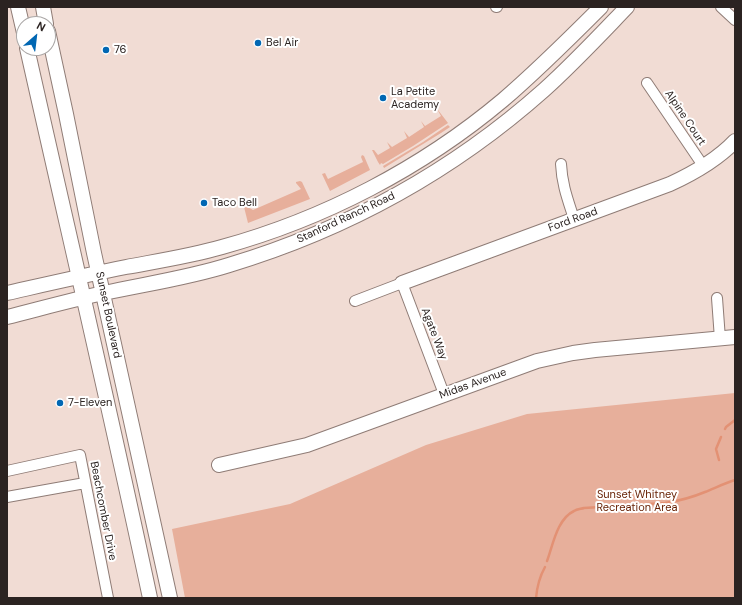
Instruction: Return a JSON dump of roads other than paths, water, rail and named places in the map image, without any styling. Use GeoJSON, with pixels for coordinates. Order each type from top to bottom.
{"type":"FeatureCollection","features":[{"type":"Feature","properties":{"kind":"main road","name":"Stanford Ranch Road"},"geometry":{"type":"LineString","coordinates":[[7,293],[223,247],[278,229],[326,209],[370,188],[407,167],[486,114],[532,75],[601,7]]}},
{"type":"Feature","properties":{"kind":"main road","name":"Stanford Ranch Road"},"geometry":{"type":"LineString","coordinates":[[7,317],[83,297],[155,283],[253,258],[335,226],[367,211],[440,169],[504,124],[572,64],[627,7]]}},
{"type":"Feature","properties":{"kind":"main road","name":"Sunset Boulevard"},"geometry":{"type":"LineString","coordinates":[[29,56],[150,598]]}},
{"type":"Feature","properties":{"kind":"main road","name":"Sunset Boulevard"},"geometry":{"type":"LineString","coordinates":[[53,56],[98,273],[170,598]]}},
{"type":"Feature","properties":{"kind":"main road","name":"Ford Road"},"geometry":{"type":"LineString","coordinates":[[402,283],[670,184],[704,167],[735,141]]}},
{"type":"Feature","properties":{"kind":"main road"},"geometry":{"type":"LineString","coordinates":[[301,240],[319,220],[326,209],[341,212],[367,211]]}},
{"type":"Feature","properties":{"kind":"main road","name":"Midas Avenue"},"geometry":{"type":"LineString","coordinates":[[219,465],[307,445],[444,394],[555,356],[595,350],[735,337]]}},
{"type":"Feature","properties":{"kind":"street"},"geometry":{"type":"LineString","coordinates":[[721,7],[735,20]]}},
{"type":"Feature","properties":{"kind":"street","name":"Alpine Court"},"geometry":{"type":"LineString","coordinates":[[647,84],[704,167]]}},
{"type":"Feature","properties":{"kind":"street"},"geometry":{"type":"LineString","coordinates":[[561,164],[564,187],[574,219]]}},
{"type":"Feature","properties":{"kind":"street"},"geometry":{"type":"LineString","coordinates":[[355,301],[402,283]]}},
{"type":"Feature","properties":{"kind":"street","name":"Agate Way"},"geometry":{"type":"LineString","coordinates":[[402,283],[444,394]]}},
{"type":"Feature","properties":{"kind":"street"},"geometry":{"type":"LineString","coordinates":[[717,298],[720,338]]}},
{"type":"Feature","properties":{"kind":"street","name":"Beachcomber Drive"},"geometry":{"type":"LineString","coordinates":[[7,471],[80,455],[108,598]]}},
{"type":"Feature","properties":{"kind":"street"},"geometry":{"type":"LineString","coordinates":[[7,497],[85,483]]}},
{"type":"Feature","properties":{"kind":"waterway"},"geometry":{"type":"LineString","coordinates":[[725,429],[735,420]]}},
{"type":"Feature","properties":{"kind":"waterway"},"geometry":{"type":"LineString","coordinates":[[719,460],[716,449],[721,437]]}},
{"type":"Feature","properties":{"kind":"waterway"},"geometry":{"type":"LineString","coordinates":[[547,561],[556,533],[563,520],[575,510],[584,508],[665,503],[696,496],[735,480]]}},
{"type":"Feature","properties":{"kind":"waterway"},"geometry":{"type":"LineString","coordinates":[[536,598],[539,582],[545,567]]}},
{"type":"Feature","properties":{"kind":"place","name":"Bel Air"},"geometry":{"type":"Point","coordinates":[258,43]}},
{"type":"Feature","properties":{"kind":"place","name":"76"},"geometry":{"type":"Point","coordinates":[106,50]}},
{"type":"Feature","properties":{"kind":"place","name":"La Petite Academy"},"geometry":{"type":"Point","coordinates":[383,98]}},
{"type":"Feature","properties":{"kind":"place","name":"Taco Bell"},"geometry":{"type":"Point","coordinates":[204,203]}},
{"type":"Feature","properties":{"kind":"place","name":"7-Eleven"},"geometry":{"type":"Point","coordinates":[60,403]}},
{"type":"Feature","properties":{"kind":"park label","name":"Sunset Whitney Recreation Area"},"geometry":{"type":"Point","coordinates":[637,501]}}]}
